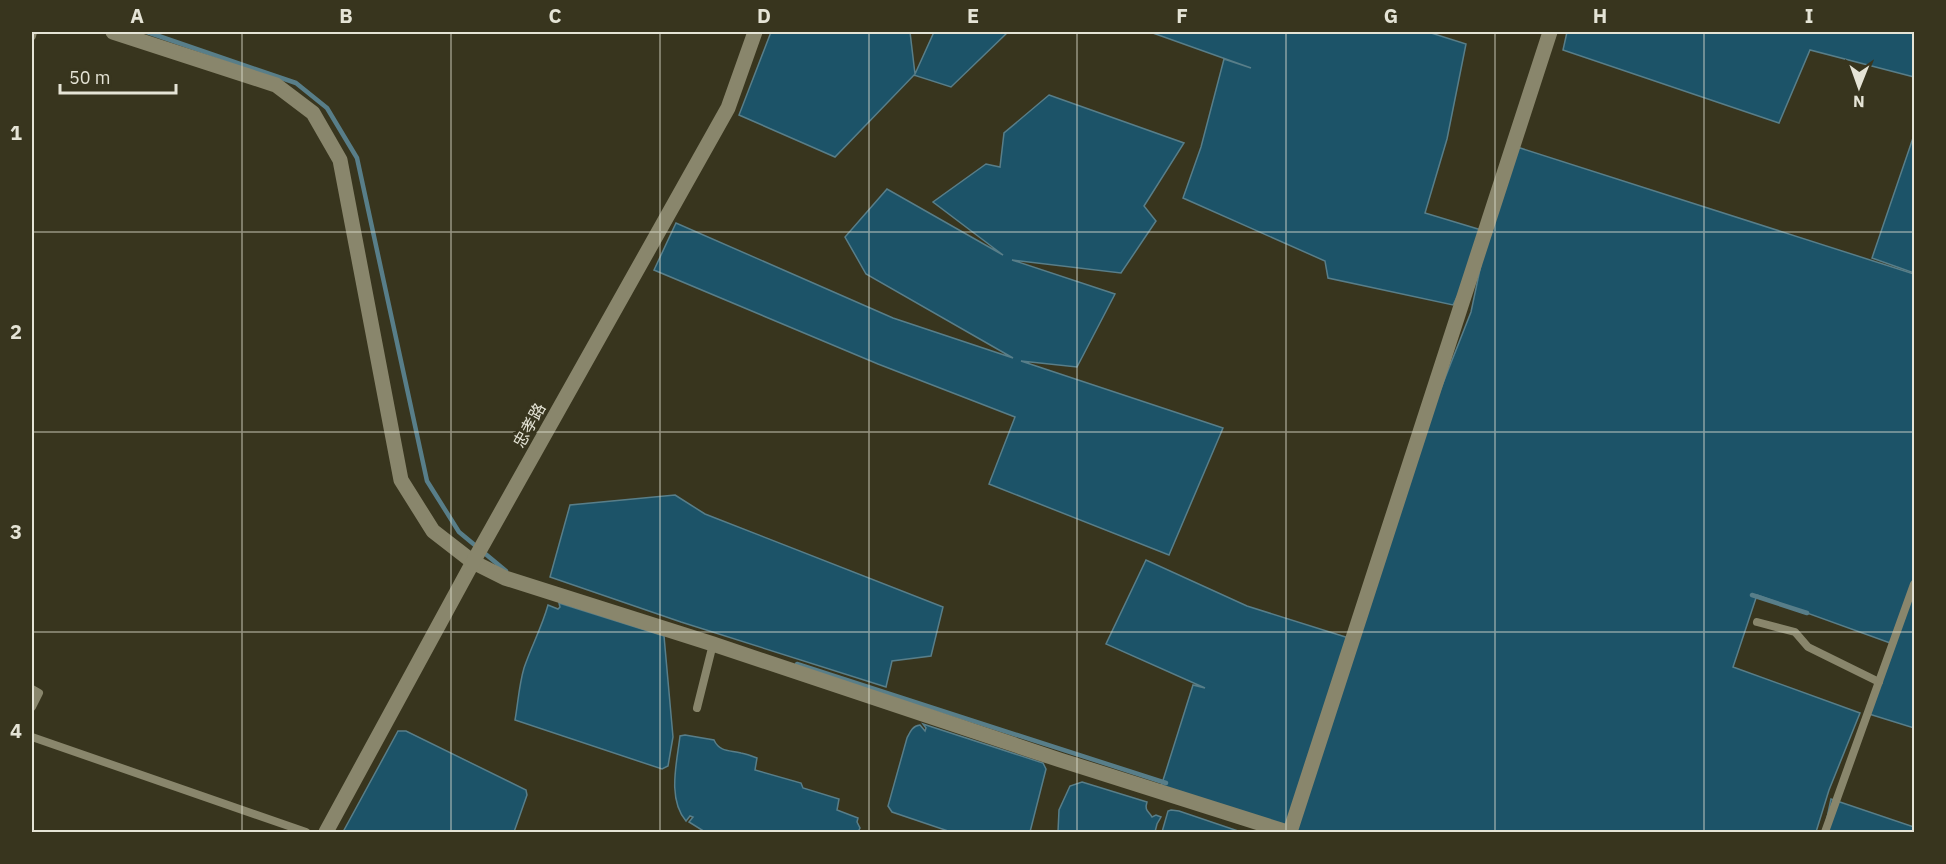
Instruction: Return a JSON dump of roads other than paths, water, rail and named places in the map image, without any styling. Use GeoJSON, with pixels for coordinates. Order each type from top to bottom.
{"type":"FeatureCollection","features":[{"type":"Feature","properties":{"kind":"street"},"geometry":{"type":"LineString","coordinates":[[113,32],[276,85],[313,113],[340,160],[401,480],[433,531],[473,562],[506,578],[713,644],[1060,760],[1289,832],[1550,32]]}},
{"type":"Feature","properties":{"kind":"street","name":"忠孝路"},"geometry":{"type":"LineString","coordinates":[[326,832],[473,562],[728,108],[755,32]]}},
{"type":"Feature","properties":{"kind":"lane"},"geometry":{"type":"LineString","coordinates":[[1825,832],[1914,584]]}},
{"type":"Feature","properties":{"kind":"lane"},"geometry":{"type":"LineString","coordinates":[[1756,622],[1795,632],[1808,647],[1879,682]]}},
{"type":"Feature","properties":{"kind":"lane"},"geometry":{"type":"LineString","coordinates":[[697,708],[713,644]]}},
{"type":"Feature","properties":{"kind":"lane"},"geometry":{"type":"LineString","coordinates":[[32,689],[39,693],[32,707]]}},
{"type":"Feature","properties":{"kind":"lane"},"geometry":{"type":"LineString","coordinates":[[32,737],[306,832]]}},
{"type":"Feature","properties":{"kind":"water"},"geometry":{"type":"Polygon","coordinates":[[[771,32],[910,32],[915,74],[934,32],[1008,32],[951,87],[914,75],[835,157],[739,115],[771,32]]]}},
{"type":"Feature","properties":{"kind":"water"},"geometry":{"type":"Polygon","coordinates":[[[1150,32],[1428,32],[1466,44],[1447,139],[1425,213],[1488,232],[1517,147],[1914,274],[1914,728],[1869,714],[1893,644],[1757,595],[1733,667],[1860,713],[1829,790],[1816,832],[1286,832],[1159,793],[1193,685],[1205,688],[1106,644],[1146,560],[1247,606],[1352,639],[1406,477],[1471,312],[1487,236],[1453,305],[1328,278],[1325,261],[1183,198],[1201,147],[1224,59],[1251,68],[1150,32]]]}},
{"type":"Feature","properties":{"kind":"water"},"geometry":{"type":"Polygon","coordinates":[[[1567,32],[1914,32],[1914,77],[1810,50],[1779,123],[1563,50],[1567,32]]]}},
{"type":"Feature","properties":{"kind":"water"},"geometry":{"type":"Polygon","coordinates":[[[1049,95],[1184,143],[1144,206],[1156,221],[1121,273],[1012,260],[1115,294],[1077,367],[1021,361],[1223,428],[1169,555],[989,484],[1015,417],[878,364],[654,270],[676,223],[893,318],[1013,358],[866,274],[845,237],[887,189],[1003,255],[933,202],[986,164],[1000,167],[1004,133],[1049,95]]]}},
{"type":"Feature","properties":{"kind":"water"},"geometry":{"type":"Polygon","coordinates":[[[1914,135],[1914,273],[1872,258],[1914,135]]]}},
{"type":"Feature","properties":{"kind":"water"},"geometry":{"type":"Polygon","coordinates":[[[675,495],[705,514],[943,607],[931,656],[892,661],[886,687],[681,622],[550,577],[570,505],[675,495]]]}},
{"type":"Feature","properties":{"kind":"water"},"geometry":{"type":"Polygon","coordinates":[[[559,603],[664,636],[673,737],[668,766],[662,769],[515,720],[527,660],[548,605],[558,609],[559,603]]]}},
{"type":"Feature","properties":{"kind":"water"},"geometry":{"type":"Polygon","coordinates":[[[923,724],[1043,763],[1046,769],[1030,832],[951,832],[892,812],[888,806],[907,738],[917,726],[920,725],[925,731],[923,724]]]}},
{"type":"Feature","properties":{"kind":"water"},"geometry":{"type":"Polygon","coordinates":[[[398,731],[406,731],[526,790],[527,795],[514,832],[343,832],[398,731]]]}},
{"type":"Feature","properties":{"kind":"water"},"geometry":{"type":"Polygon","coordinates":[[[680,736],[714,740],[723,749],[757,758],[755,770],[801,783],[803,788],[839,799],[837,810],[858,818],[860,828],[858,832],[705,832],[689,822],[693,817],[690,816],[686,821],[677,802],[676,769],[680,736]]]}},
{"type":"Feature","properties":{"kind":"water"},"geometry":{"type":"Polygon","coordinates":[[[1082,782],[1147,802],[1146,809],[1152,817],[1156,815],[1161,817],[1155,832],[1058,832],[1059,810],[1070,786],[1082,782]]]}},
{"type":"Feature","properties":{"kind":"water"},"geometry":{"type":"Polygon","coordinates":[[[1831,799],[1914,827],[1914,832],[1824,832],[1831,799]]]}},
{"type":"Feature","properties":{"kind":"water"},"geometry":{"type":"Polygon","coordinates":[[[1168,811],[1241,832],[1162,832],[1168,811]]]}},
{"type":"Feature","properties":{"kind":"waterway"},"geometry":{"type":"LineString","coordinates":[[147,32],[296,83],[327,108],[357,158],[427,481],[459,532],[506,571]]}},
{"type":"Feature","properties":{"kind":"waterway"},"geometry":{"type":"LineString","coordinates":[[1752,595],[1807,613]]}},
{"type":"Feature","properties":{"kind":"waterway"},"geometry":{"type":"LineString","coordinates":[[797,664],[1166,783]]}}]}
